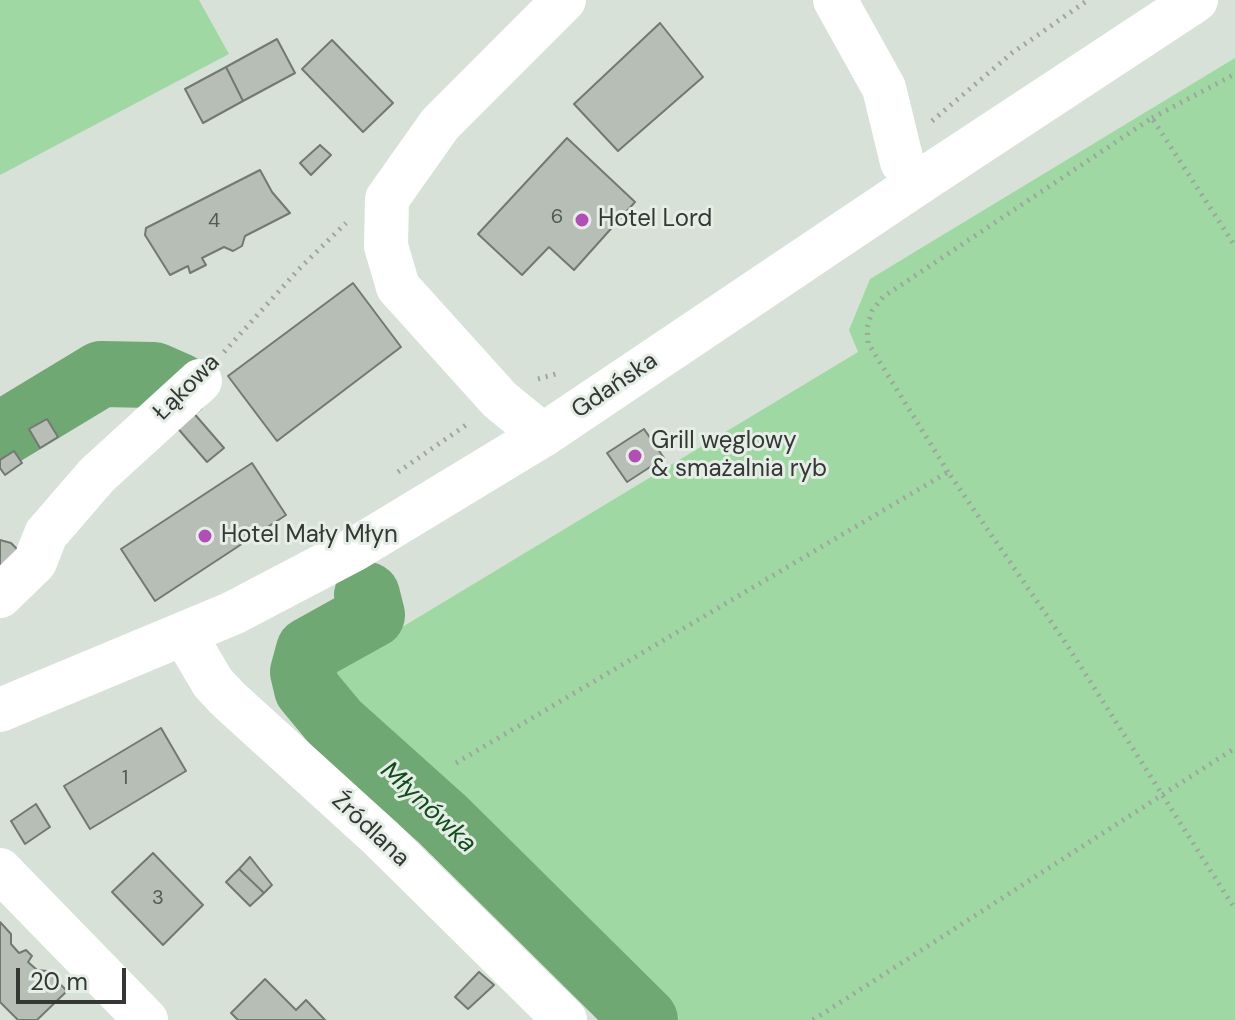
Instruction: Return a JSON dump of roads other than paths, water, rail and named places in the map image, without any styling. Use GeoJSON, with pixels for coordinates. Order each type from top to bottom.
{"type":"FeatureCollection","features":[{"type":"Feature","properties":{"kind":"street"},"geometry":{"type":"LineString","coordinates":[[543,435],[500,400],[398,287],[386,246],[387,199],[440,124],[564,0]]}},
{"type":"Feature","properties":{"kind":"street"},"geometry":{"type":"LineString","coordinates":[[835,0],[884,88],[902,162],[918,183]]}},
{"type":"Feature","properties":{"kind":"street","name":"Gdańska"},"geometry":{"type":"LineString","coordinates":[[0,710],[233,613],[355,549],[543,435],[1196,0]]}},
{"type":"Feature","properties":{"kind":"street","name":"Łąkowa"},"geometry":{"type":"LineString","coordinates":[[0,596],[35,562],[46,534],[97,475],[200,381]]}},
{"type":"Feature","properties":{"kind":"street","name":"Źródlana"},"geometry":{"type":"LineString","coordinates":[[184,634],[213,683],[228,699],[381,838],[565,1020]]}},
{"type":"Feature","properties":{"kind":"street"},"geometry":{"type":"LineString","coordinates":[[0,870],[146,1020]]}},
{"type":"Feature","properties":{"kind":"waterway","name":"Młynówka"},"geometry":{"type":"LineString","coordinates":[[0,435],[101,374],[154,375],[179,386]]}},
{"type":"Feature","properties":{"kind":"waterway","name":"Młynówka"},"geometry":{"type":"LineString","coordinates":[[367,595],[372,615],[309,650],[303,672],[307,689],[336,724],[443,820],[645,1020]]}},
{"type":"Feature","properties":{"kind":"place","name":"Hotel Lord"},"geometry":{"type":"Point","coordinates":[582,220]}},
{"type":"Feature","properties":{"kind":"place","name":"Grill węglowy & smażalnia ryb"},"geometry":{"type":"Point","coordinates":[635,456]}},
{"type":"Feature","properties":{"kind":"place","name":"Hotel Mały Młyn"},"geometry":{"type":"Point","coordinates":[205,536]}}]}
